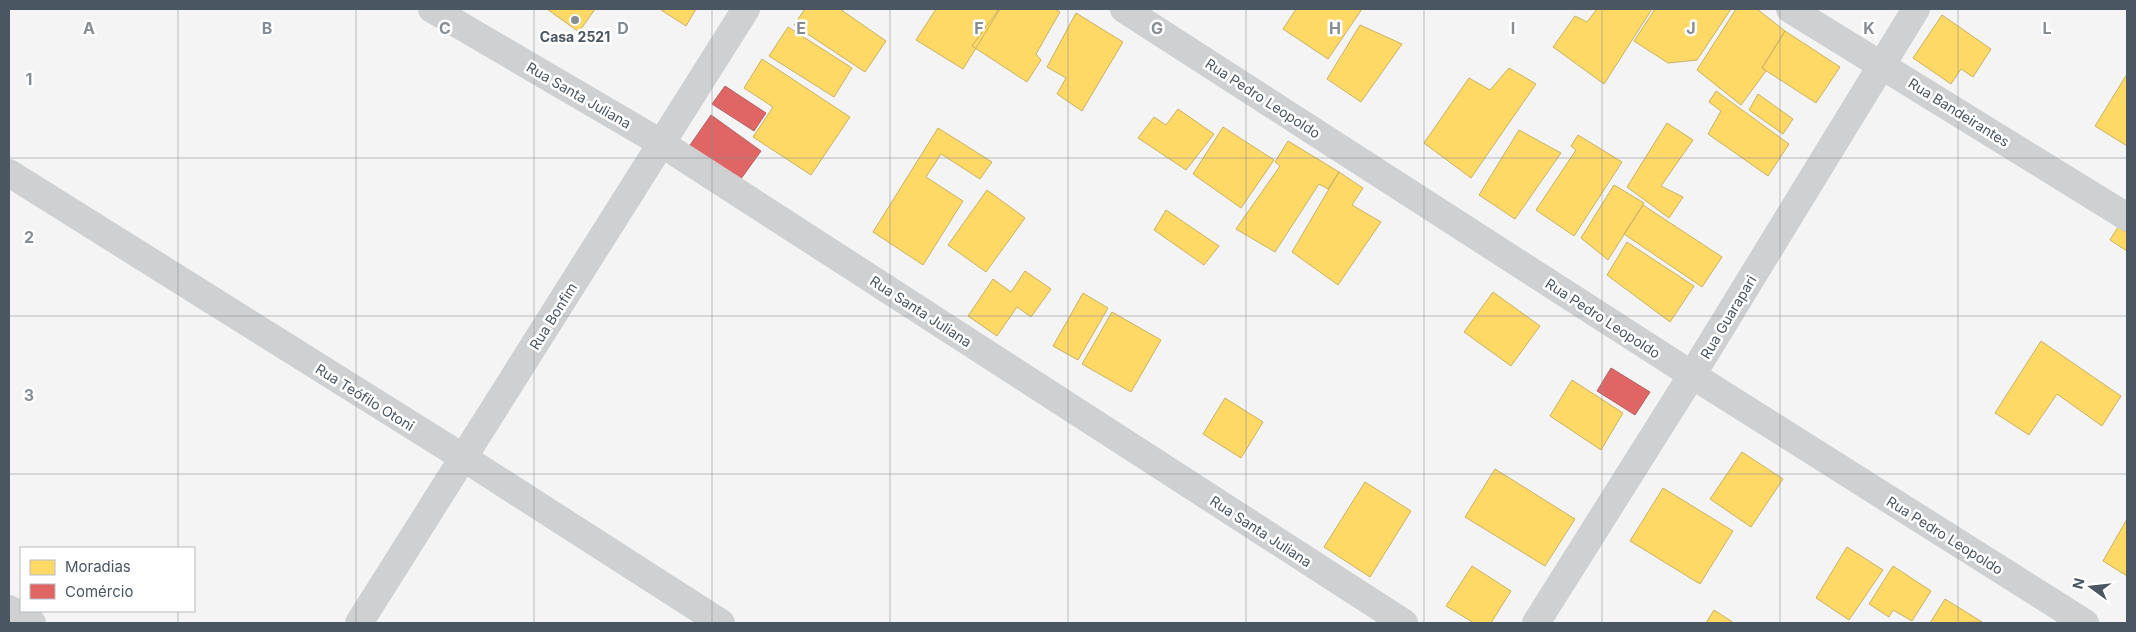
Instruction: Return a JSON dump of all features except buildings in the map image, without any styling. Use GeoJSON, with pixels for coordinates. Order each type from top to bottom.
{"type":"FeatureCollection","features":[{"type":"Feature","properties":{"kind":"street","name":"Rua Santa Juliana"},"geometry":{"type":"LineString","coordinates":[[432,9],[661,143],[1404,623]]}},
{"type":"Feature","properties":{"kind":"street","name":"Rua Bonfim"},"geometry":{"type":"LineString","coordinates":[[359,623],[746,9]]}},
{"type":"Feature","properties":{"kind":"street","name":"Rua Pedro Leopoldo"},"geometry":{"type":"LineString","coordinates":[[1124,9],[1692,375],[2085,623]]}},
{"type":"Feature","properties":{"kind":"street","name":"Rua Bandeirantes"},"geometry":{"type":"LineString","coordinates":[[1790,9],[1882,64],[2127,217]]}},
{"type":"Feature","properties":{"kind":"street","name":"Rua Guarapari"},"geometry":{"type":"LineString","coordinates":[[1536,623],[1692,375],[1916,9]]}},
{"type":"Feature","properties":{"kind":"street","name":"Rua Teófilo Otoni"},"geometry":{"type":"LineString","coordinates":[[9,172],[464,458],[721,623]]}},
{"type":"Feature","properties":{"kind":"street"},"geometry":{"type":"LineString","coordinates":[[9,609],[32,623]]}},
{"type":"Feature","properties":{"kind":"place","name":"Casa 2521"},"geometry":{"type":"Point","coordinates":[575,20]}}]}
